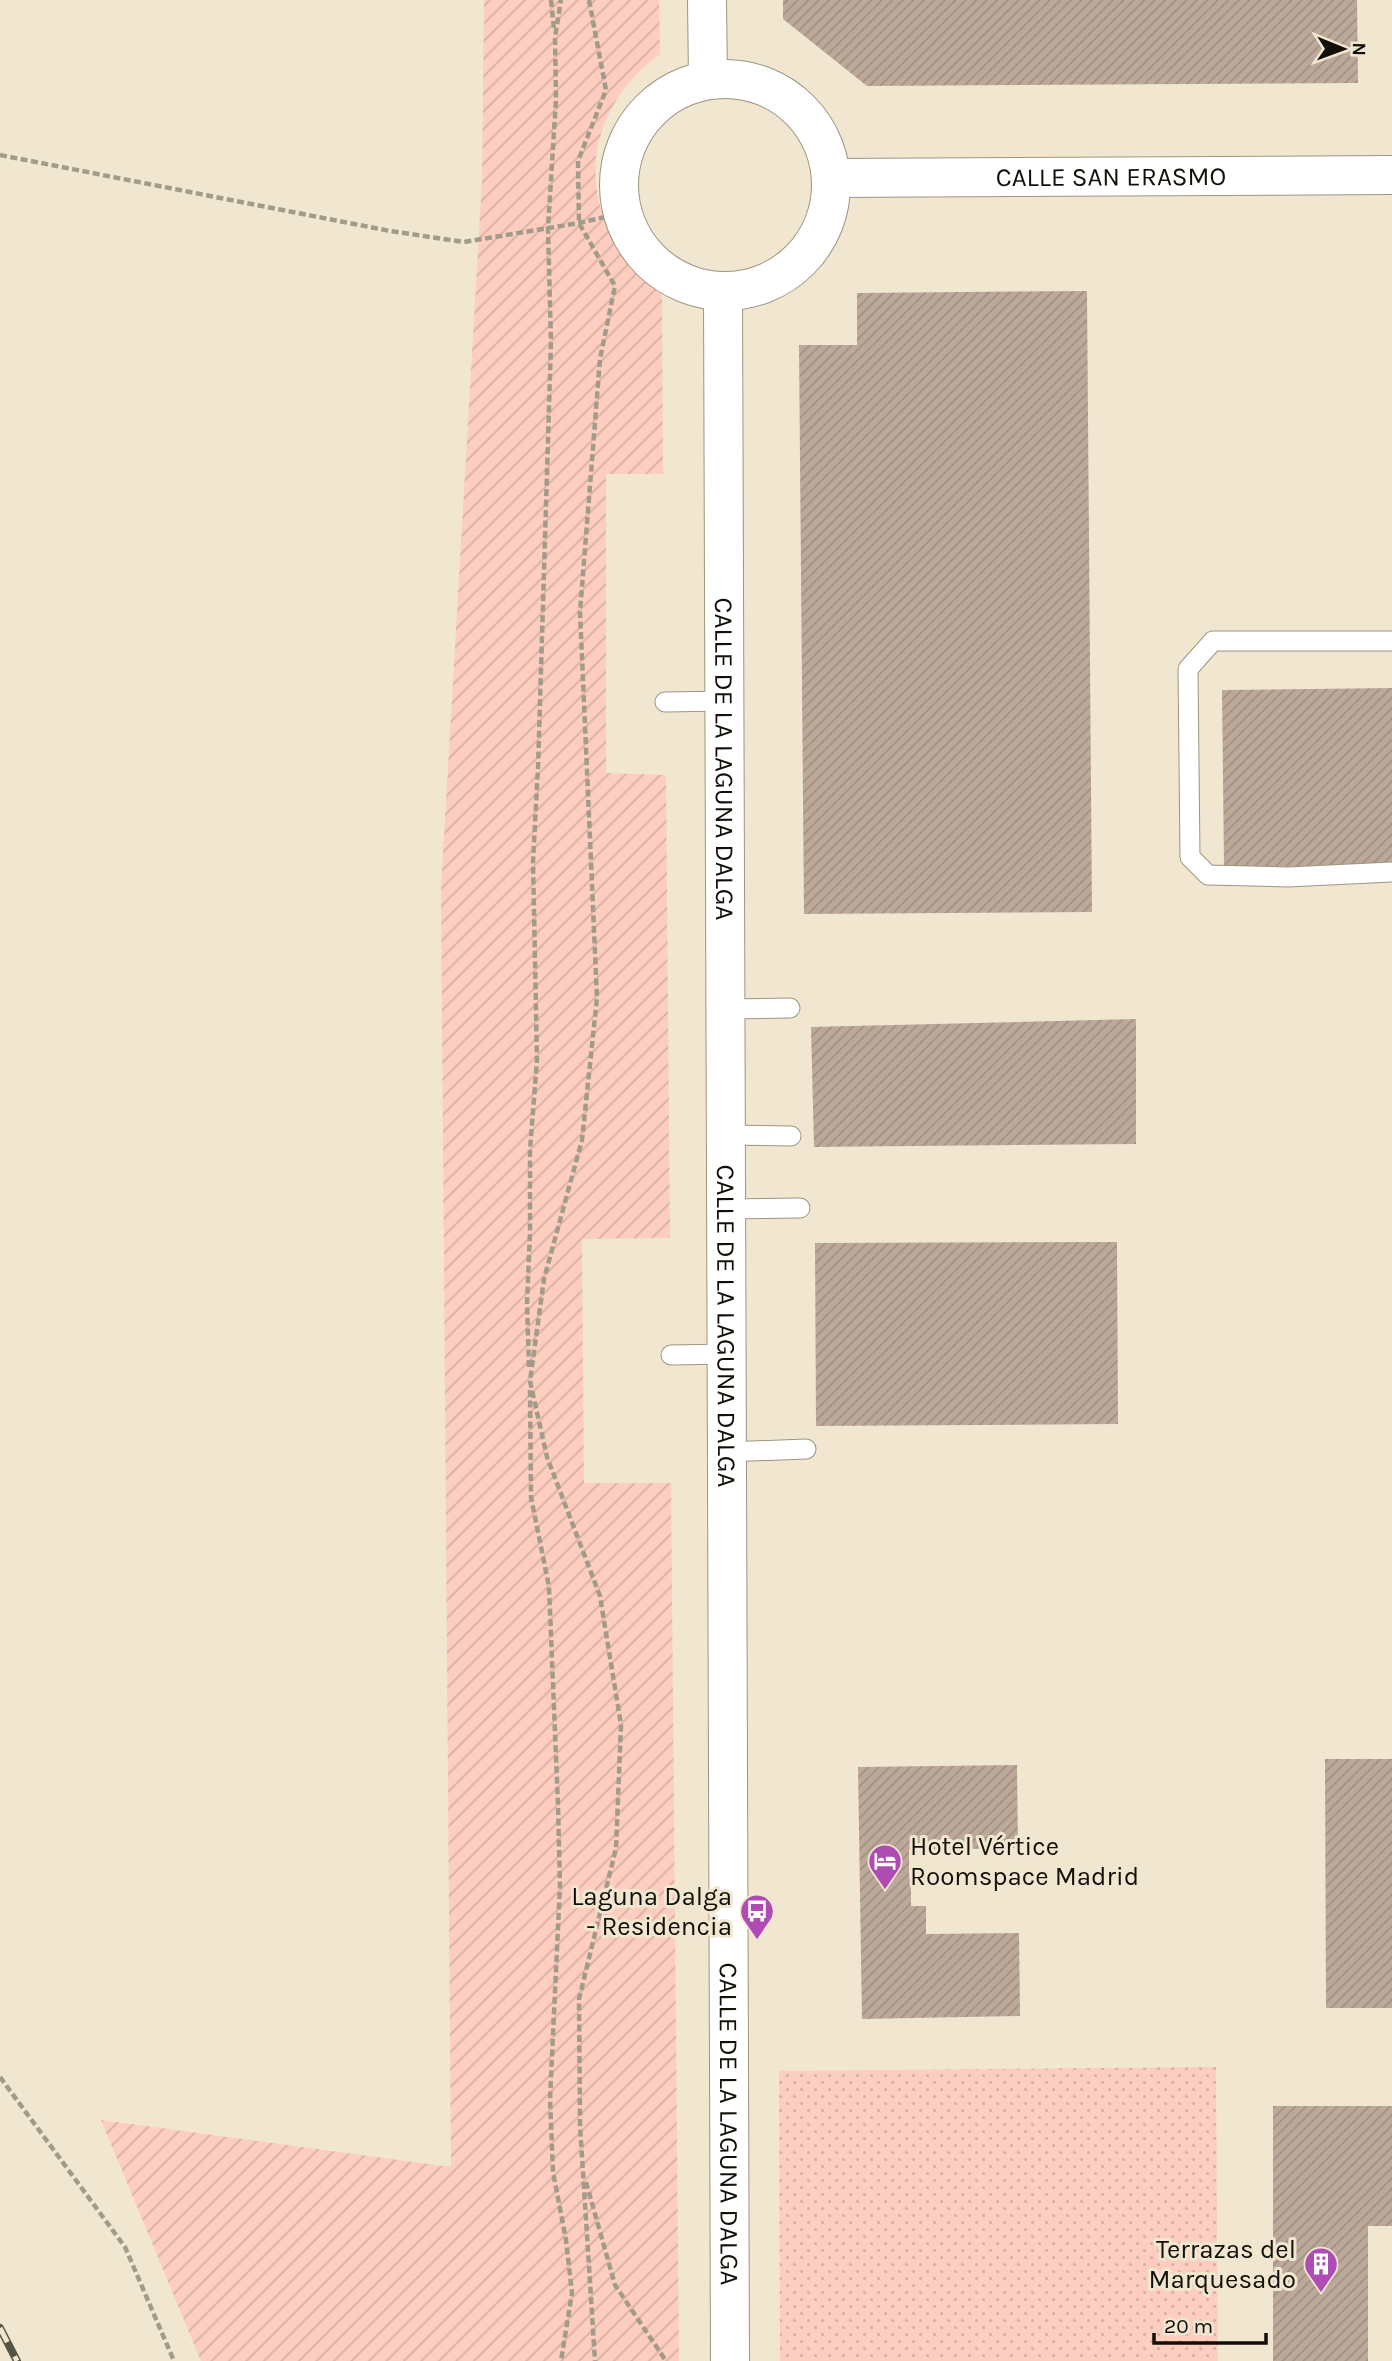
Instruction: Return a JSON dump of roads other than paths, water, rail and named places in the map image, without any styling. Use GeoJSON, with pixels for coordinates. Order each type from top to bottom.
{"type":"FeatureCollection","features":[{"type":"Feature","properties":{"kind":"street"},"geometry":{"type":"LineString","coordinates":[[707,0],[708,80]]}},
{"type":"Feature","properties":{"kind":"street"},"geometry":{"type":"LineString","coordinates":[[708,80],[743,80],[776,92],[804,114],[823,144],[831,178],[828,214],[813,246],[789,271],[758,287],[723,292],[689,286],[660,270],[637,244],[622,213],[619,178],[627,144],[646,113],[675,92],[708,80]]}},
{"type":"Feature","properties":{"kind":"street","name":"CALLE SAN ERASMO"},"geometry":{"type":"LineString","coordinates":[[831,178],[1392,175]]}},
{"type":"Feature","properties":{"kind":"street","name":"CALLE DE LA LAGUNA DALGA"},"geometry":{"type":"LineString","coordinates":[[723,292],[730,2361]]}},
{"type":"Feature","properties":{"kind":"lane"},"geometry":{"type":"LineString","coordinates":[[1392,641],[1213,641],[1188,669],[1190,857],[1208,875],[1288,877],[1392,872]]}},
{"type":"Feature","properties":{"kind":"lane"},"geometry":{"type":"LineString","coordinates":[[665,702],[724,701]]}},
{"type":"Feature","properties":{"kind":"lane"},"geometry":{"type":"LineString","coordinates":[[725,1009],[790,1008]]}},
{"type":"Feature","properties":{"kind":"lane"},"geometry":{"type":"LineString","coordinates":[[725,1135],[791,1136]]}},
{"type":"Feature","properties":{"kind":"lane"},"geometry":{"type":"LineString","coordinates":[[726,1209],[800,1208]]}},
{"type":"Feature","properties":{"kind":"lane"},"geometry":{"type":"LineString","coordinates":[[671,1355],[727,1354]]}},
{"type":"Feature","properties":{"kind":"lane"},"geometry":{"type":"LineString","coordinates":[[727,1452],[806,1449]]}},
{"type":"Feature","properties":{"kind":"railway"},"geometry":{"type":"LineString","coordinates":[[0,2328],[17,2361]]}},
{"type":"Feature","properties":{"kind":"place","name":"Hotel Vértice Roomspace Madrid"},"geometry":{"type":"Point","coordinates":[885,1891]}},
{"type":"Feature","properties":{"kind":"place","name":"Laguna Dalga - Residencia"},"geometry":{"type":"Point","coordinates":[757,1941]}},
{"type":"Feature","properties":{"kind":"place","name":"Terrazas del Marquesado"},"geometry":{"type":"Point","coordinates":[1321,2294]}}]}
